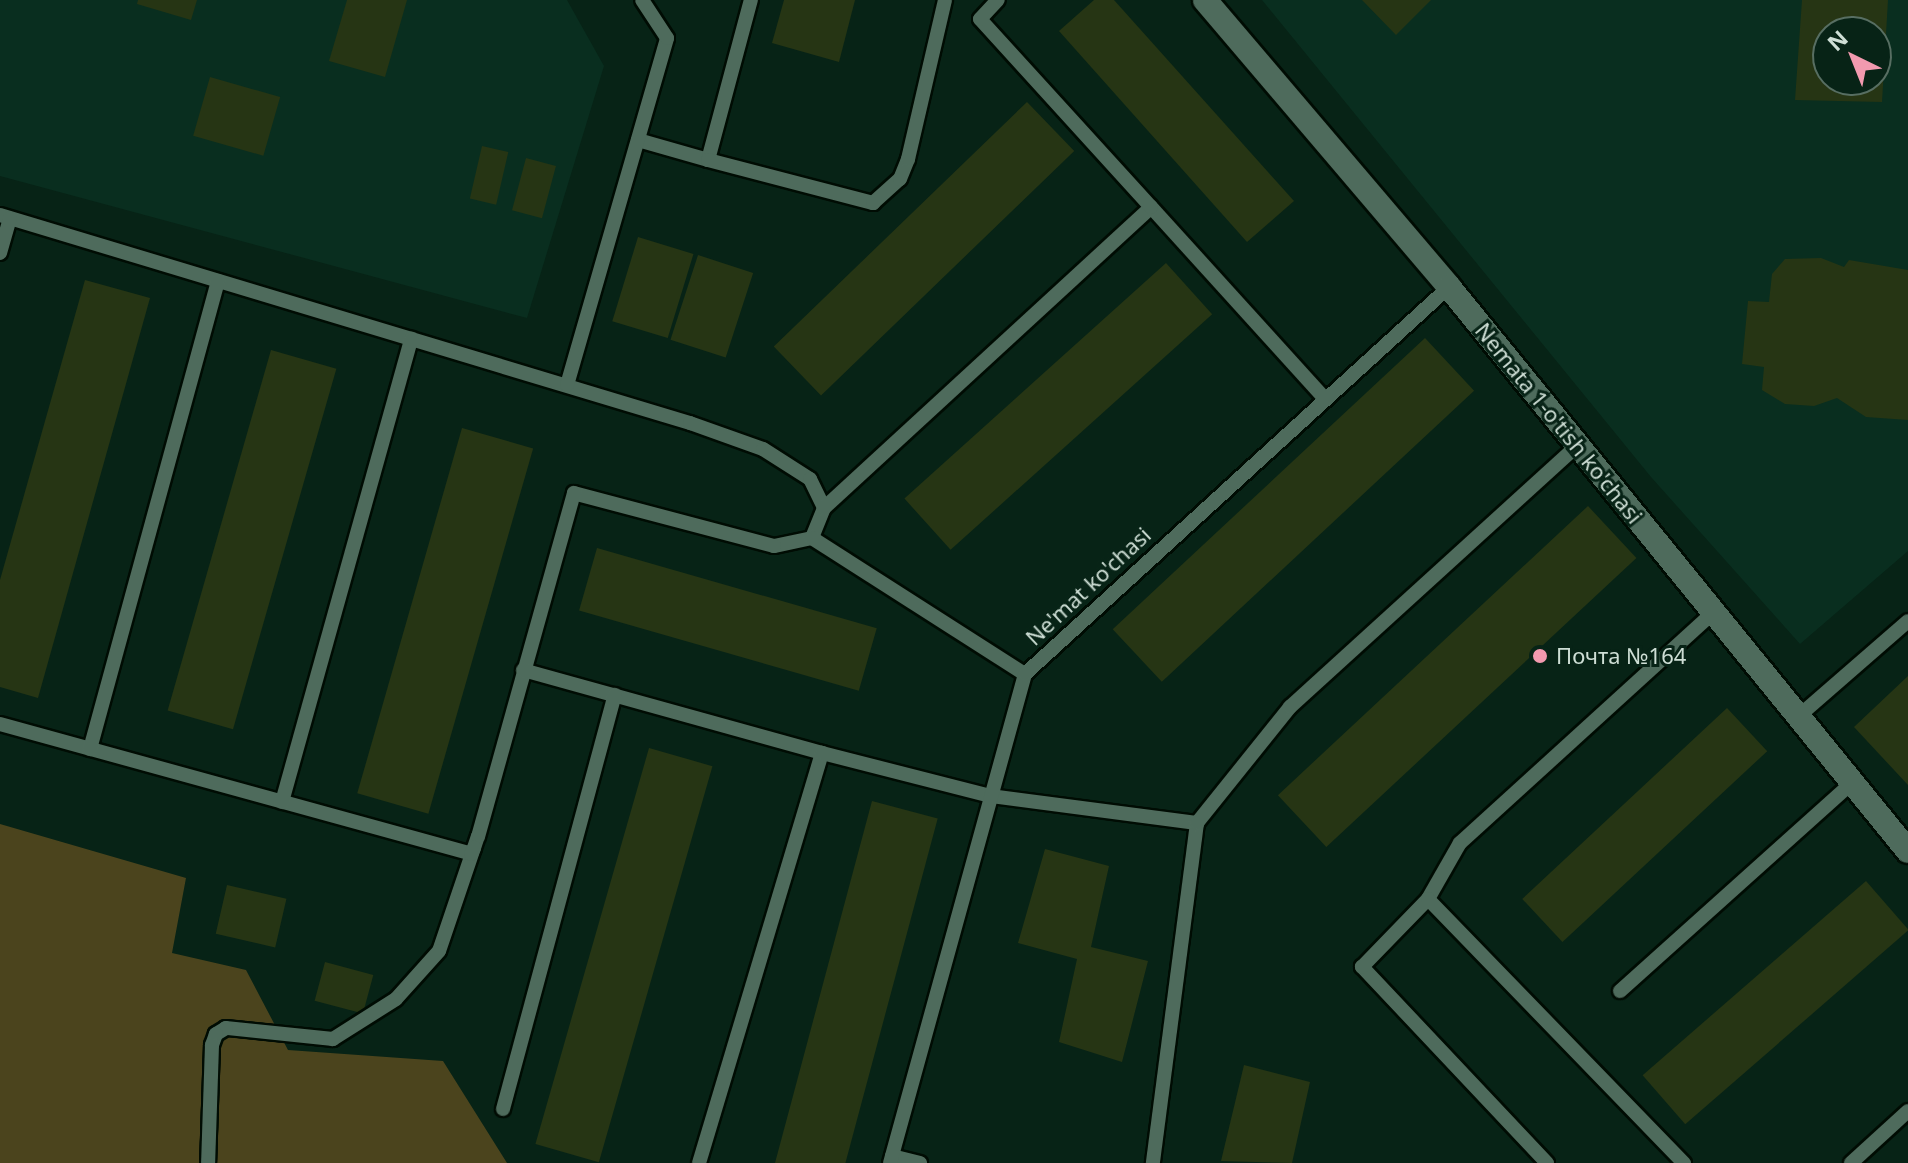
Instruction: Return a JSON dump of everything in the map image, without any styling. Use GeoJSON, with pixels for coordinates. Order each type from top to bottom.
{"type":"FeatureCollection","features":[{"type":"Feature","properties":{"kind":"street","name":"Nemata 1-o'tish ko'chasi"},"geometry":{"type":"LineString","coordinates":[[1205,0],[1449,287],[1712,614],[1800,715],[1908,851]]}},
{"type":"Feature","properties":{"kind":"lane"},"geometry":{"type":"LineString","coordinates":[[567,385],[667,38],[642,0]]}},
{"type":"Feature","properties":{"kind":"lane"},"geometry":{"type":"LineString","coordinates":[[708,160],[751,0]]}},
{"type":"Feature","properties":{"kind":"lane"},"geometry":{"type":"LineString","coordinates":[[638,140],[873,203],[900,179],[908,159],[945,0]]}},
{"type":"Feature","properties":{"kind":"lane"},"geometry":{"type":"LineString","coordinates":[[998,0],[980,19],[1324,398]]}},
{"type":"Feature","properties":{"kind":"lane"},"geometry":{"type":"LineString","coordinates":[[812,538],[824,508],[1151,207]]}},
{"type":"Feature","properties":{"kind":"lane"},"geometry":{"type":"LineString","coordinates":[[0,253],[5,216],[567,385],[763,449],[810,479],[824,508]]}},
{"type":"Feature","properties":{"kind":"lane"},"geometry":{"type":"LineString","coordinates":[[90,749],[218,281]]}},
{"type":"Feature","properties":{"kind":"lane","name":"Ne'mat ko'chasi"},"geometry":{"type":"LineString","coordinates":[[891,1159],[1025,674],[1449,287]]}},
{"type":"Feature","properties":{"kind":"lane"},"geometry":{"type":"LineString","coordinates":[[282,802],[411,339]]}},
{"type":"Feature","properties":{"kind":"lane"},"geometry":{"type":"LineString","coordinates":[[1153,1163],[1197,823],[1290,707],[1578,445]]}},
{"type":"Feature","properties":{"kind":"lane"},"geometry":{"type":"LineString","coordinates":[[208,1163],[212,1045],[216,1034],[226,1028],[333,1039],[396,999],[439,951],[478,836],[574,493],[774,546],[812,538],[1025,674]]}},
{"type":"Feature","properties":{"kind":"lane"},"geometry":{"type":"LineString","coordinates":[[1547,1163],[1362,967],[1428,899],[1460,843],[1712,614]]}},
{"type":"Feature","properties":{"kind":"lane"},"geometry":{"type":"LineString","coordinates":[[1800,715],[1908,621]]}},
{"type":"Feature","properties":{"kind":"lane"},"geometry":{"type":"LineString","coordinates":[[523,670],[822,753],[991,796],[1197,823]]}},
{"type":"Feature","properties":{"kind":"lane"},"geometry":{"type":"LineString","coordinates":[[503,1109],[615,695]]}},
{"type":"Feature","properties":{"kind":"lane"},"geometry":{"type":"LineString","coordinates":[[0,724],[471,854],[478,836]]}},
{"type":"Feature","properties":{"kind":"lane"},"geometry":{"type":"LineString","coordinates":[[699,1163],[822,753]]}},
{"type":"Feature","properties":{"kind":"lane"},"geometry":{"type":"LineString","coordinates":[[1620,991],[1853,782]]}},
{"type":"Feature","properties":{"kind":"lane"},"geometry":{"type":"LineString","coordinates":[[1428,899],[1684,1163]]}},
{"type":"Feature","properties":{"kind":"lane"},"geometry":{"type":"LineString","coordinates":[[1851,1163],[1908,1111]]}},
{"type":"Feature","properties":{"kind":"lane"},"geometry":{"type":"LineString","coordinates":[[891,1159],[920,1163]]}},
{"type":"Feature","properties":{"kind":"shaded area"},"geometry":{"type":"Polygon","coordinates":[[[0,0],[567,0],[604,66],[527,318],[0,176],[0,0]]]}},
{"type":"Feature","properties":{"kind":"shaded area"},"geometry":{"type":"Polygon","coordinates":[[[1262,0],[1908,0],[1908,551],[1800,644],[1651,477],[1262,0]]]}},
{"type":"Feature","properties":{"kind":"shaded area"},"geometry":{"type":"Polygon","coordinates":[[[0,824],[186,878],[172,953],[246,970],[288,1050],[443,1061],[507,1163],[0,1163],[0,824]]]}},
{"type":"Feature","properties":{"kind":"building"},"geometry":{"type":"Polygon","coordinates":[[[138,0],[197,0],[191,20],[137,4],[138,0]]]}},
{"type":"Feature","properties":{"kind":"building"},"geometry":{"type":"Polygon","coordinates":[[[347,0],[407,0],[385,77],[329,61],[347,0]]]}},
{"type":"Feature","properties":{"kind":"building"},"geometry":{"type":"Polygon","coordinates":[[[784,0],[855,0],[839,62],[772,43],[784,0]]]}},
{"type":"Feature","properties":{"kind":"building"},"geometry":{"type":"Polygon","coordinates":[[[1094,0],[1114,0],[1294,201],[1247,242],[1059,31],[1094,0]]]}},
{"type":"Feature","properties":{"kind":"building"},"geometry":{"type":"Polygon","coordinates":[[[1362,0],[1431,0],[1396,35],[1362,0]]]}},
{"type":"Feature","properties":{"kind":"building"},"geometry":{"type":"Polygon","coordinates":[[[1802,0],[1888,0],[1887,16],[1812,16],[1812,96],[1882,96],[1882,102],[1795,100],[1802,0]]]}},
{"type":"Feature","properties":{"kind":"building"},"geometry":{"type":"Polygon","coordinates":[[[210,77],[280,97],[263,156],[193,136],[210,77]]]}},
{"type":"Feature","properties":{"kind":"building"},"geometry":{"type":"Polygon","coordinates":[[[1027,102],[1074,151],[821,395],[774,347],[1027,102]]]}},
{"type":"Feature","properties":{"kind":"building"},"geometry":{"type":"Polygon","coordinates":[[[482,146],[508,152],[496,205],[470,199],[482,146]]]}},
{"type":"Feature","properties":{"kind":"building"},"geometry":{"type":"Polygon","coordinates":[[[526,158],[556,166],[542,218],[512,210],[526,158]]]}},
{"type":"Feature","properties":{"kind":"building"},"geometry":{"type":"Polygon","coordinates":[[[638,237],[693,254],[668,338],[612,321],[638,237]]]}},
{"type":"Feature","properties":{"kind":"building"},"geometry":{"type":"Polygon","coordinates":[[[698,255],[753,273],[726,358],[670,340],[698,255]]]}},
{"type":"Feature","properties":{"kind":"building"},"geometry":{"type":"Polygon","coordinates":[[[1821,258],[1844,267],[1849,260],[1908,270],[1908,420],[1866,417],[1837,398],[1814,406],[1785,404],[1762,390],[1764,367],[1742,364],[1748,301],[1769,302],[1772,274],[1785,259],[1821,258]]]}},
{"type":"Feature","properties":{"kind":"building"},"geometry":{"type":"Polygon","coordinates":[[[1166,263],[1212,314],[951,550],[904,499],[1166,263]]]}},
{"type":"Feature","properties":{"kind":"building"},"geometry":{"type":"Polygon","coordinates":[[[85,280],[150,298],[38,698],[0,687],[0,580],[85,280]]]}},
{"type":"Feature","properties":{"kind":"building"},"geometry":{"type":"Polygon","coordinates":[[[1425,338],[1474,391],[1162,682],[1113,629],[1425,338]]]}},
{"type":"Feature","properties":{"kind":"building"},"geometry":{"type":"Polygon","coordinates":[[[271,350],[336,369],[233,729],[168,710],[271,350]]]}},
{"type":"Feature","properties":{"kind":"building"},"geometry":{"type":"Polygon","coordinates":[[[462,428],[533,448],[428,814],[357,793],[462,428]]]}},
{"type":"Feature","properties":{"kind":"building"},"geometry":{"type":"Polygon","coordinates":[[[1588,506],[1636,558],[1326,847],[1278,795],[1588,506]]]}},
{"type":"Feature","properties":{"kind":"building"},"geometry":{"type":"Polygon","coordinates":[[[597,548],[877,628],[859,691],[579,610],[597,548]]]}},
{"type":"Feature","properties":{"kind":"building"},"geometry":{"type":"Polygon","coordinates":[[[1908,676],[1908,785],[1854,727],[1908,676]]]}},
{"type":"Feature","properties":{"kind":"building"},"geometry":{"type":"Polygon","coordinates":[[[1727,708],[1767,751],[1562,942],[1522,899],[1727,708]]]}},
{"type":"Feature","properties":{"kind":"building"},"geometry":{"type":"Polygon","coordinates":[[[649,748],[712,766],[599,1162],[535,1144],[649,748]]]}},
{"type":"Feature","properties":{"kind":"building"},"geometry":{"type":"Polygon","coordinates":[[[872,801],[938,819],[845,1163],[775,1163],[872,801]]]}},
{"type":"Feature","properties":{"kind":"building"},"geometry":{"type":"Polygon","coordinates":[[[1045,849],[1109,866],[1091,947],[1148,961],[1122,1062],[1059,1042],[1077,959],[1018,943],[1045,849]]]}},
{"type":"Feature","properties":{"kind":"building"},"geometry":{"type":"Polygon","coordinates":[[[1866,881],[1908,931],[1685,1124],[1643,1075],[1866,881]]]}},
{"type":"Feature","properties":{"kind":"building"},"geometry":{"type":"Polygon","coordinates":[[[227,885],[286,899],[275,947],[216,934],[227,885]]]}},
{"type":"Feature","properties":{"kind":"building"},"geometry":{"type":"Polygon","coordinates":[[[325,962],[373,975],[363,1014],[315,1001],[325,962]]]}},
{"type":"Feature","properties":{"kind":"building"},"geometry":{"type":"Polygon","coordinates":[[[1244,1065],[1310,1082],[1292,1163],[1221,1161],[1244,1065]]]}},
{"type":"Feature","properties":{"kind":"place","name":"Почта №164"},"geometry":{"type":"Point","coordinates":[1540,656]}}]}
